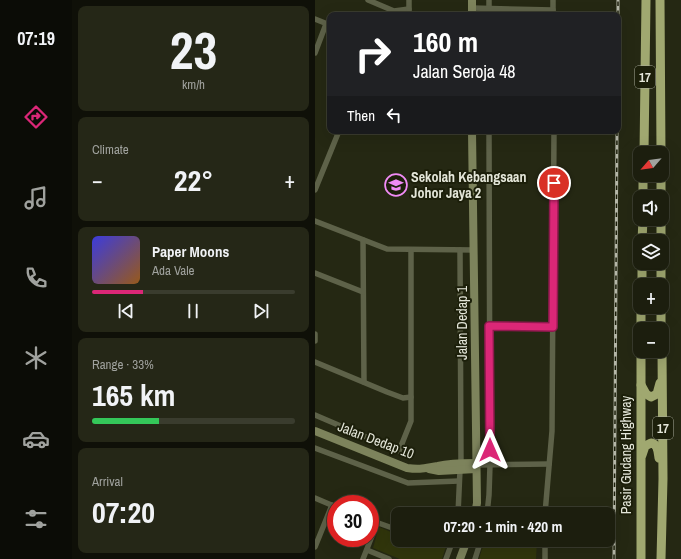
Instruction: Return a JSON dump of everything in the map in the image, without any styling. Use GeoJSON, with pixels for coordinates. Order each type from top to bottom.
{"type":"FeatureCollection","features":[{"type":"Feature","properties":{"kind":"highway","name":"17"},"geometry":{"type":"LineString","coordinates":[[644,146],[646,0]]}},
{"type":"Feature","properties":{"kind":"highway","name":"17"},"geometry":{"type":"LineString","coordinates":[[660,0],[661,146]]}},
{"type":"Feature","properties":{"kind":"highway","name":"Pasir Gudang Highway"},"geometry":{"type":"LineString","coordinates":[[641,358],[641,559]]}},
{"type":"Feature","properties":{"kind":"highway","name":"17"},"geometry":{"type":"LineString","coordinates":[[661,559],[663,479],[662,358]]}},
{"type":"Feature","properties":{"kind":"highway"},"geometry":{"type":"LineString","coordinates":[[640,382],[646,394],[654,397],[657,394],[663,376]]}},
{"type":"Feature","properties":{"kind":"highway"},"geometry":{"type":"LineString","coordinates":[[640,462],[645,446],[654,443],[658,450],[663,479]]}},
{"type":"Feature","properties":{"kind":"main road","name":"Jalan Dedap 1"},"geometry":{"type":"LineString","coordinates":[[473,134],[476,507]]}},
{"type":"Feature","properties":{"kind":"main road","name":"Jalan Dedap 10"},"geometry":{"type":"LineString","coordinates":[[315,431],[407,468],[439,471],[476,466]]}},
{"type":"Feature","properties":{"kind":"main road"},"geometry":{"type":"LineString","coordinates":[[460,559],[464,547]]}},
{"type":"Feature","properties":{"kind":"street"},"geometry":{"type":"LineString","coordinates":[[370,0],[394,11],[409,12],[409,0]]}},
{"type":"Feature","properties":{"kind":"street"},"geometry":{"type":"LineString","coordinates":[[489,0],[489,12]]}},
{"type":"Feature","properties":{"kind":"street"},"geometry":{"type":"LineString","coordinates":[[553,0],[553,12]]}},
{"type":"Feature","properties":{"kind":"street"},"geometry":{"type":"LineString","coordinates":[[472,8],[540,12]]}},
{"type":"Feature","properties":{"kind":"street"},"geometry":{"type":"LineString","coordinates":[[315,19],[327,24]]}},
{"type":"Feature","properties":{"kind":"street"},"geometry":{"type":"LineString","coordinates":[[315,53],[327,26]]}},
{"type":"Feature","properties":{"kind":"street"},"geometry":{"type":"LineString","coordinates":[[315,190],[338,134]]}},
{"type":"Feature","properties":{"kind":"street"},"geometry":{"type":"LineString","coordinates":[[488,507],[490,465],[489,134]]}},
{"type":"Feature","properties":{"kind":"street"},"geometry":{"type":"LineString","coordinates":[[546,507],[552,431],[554,134]]}},
{"type":"Feature","properties":{"kind":"street"},"geometry":{"type":"LineString","coordinates":[[315,221],[387,249],[474,250]]}},
{"type":"Feature","properties":{"kind":"street"},"geometry":{"type":"LineString","coordinates":[[363,240],[364,382]]}},
{"type":"Feature","properties":{"kind":"street"},"geometry":{"type":"LineString","coordinates":[[315,415],[399,451],[411,421],[411,250]]}},
{"type":"Feature","properties":{"kind":"street"},"geometry":{"type":"LineString","coordinates":[[458,507],[460,467],[460,250]]}},
{"type":"Feature","properties":{"kind":"street"},"geometry":{"type":"LineString","coordinates":[[315,273],[363,292]]}},
{"type":"Feature","properties":{"kind":"street"},"geometry":{"type":"LineString","coordinates":[[489,326],[553,327]]}},
{"type":"Feature","properties":{"kind":"street"},"geometry":{"type":"LineString","coordinates":[[315,334],[315,341]]}},
{"type":"Feature","properties":{"kind":"street"},"geometry":{"type":"LineString","coordinates":[[315,362],[403,398],[411,397]]}},
{"type":"Feature","properties":{"kind":"street"},"geometry":{"type":"LineString","coordinates":[[315,448],[409,483],[459,481]]}},
{"type":"Feature","properties":{"kind":"street"},"geometry":{"type":"LineString","coordinates":[[476,466],[549,464]]}},
{"type":"Feature","properties":{"kind":"street"},"geometry":{"type":"LineString","coordinates":[[315,498],[327,503]]}},
{"type":"Feature","properties":{"kind":"street"},"geometry":{"type":"LineString","coordinates":[[315,547],[327,521]]}},
{"type":"Feature","properties":{"kind":"street"},"geometry":{"type":"LineString","coordinates":[[379,524],[391,528]]}},
{"type":"Feature","properties":{"kind":"street"},"geometry":{"type":"LineString","coordinates":[[363,559],[368,547]]}},
{"type":"Feature","properties":{"kind":"street"},"geometry":{"type":"LineString","coordinates":[[446,559],[450,547]]}},
{"type":"Feature","properties":{"kind":"street"},"geometry":{"type":"LineString","coordinates":[[475,559],[479,547]]}},
{"type":"Feature","properties":{"kind":"street"},"geometry":{"type":"LineString","coordinates":[[545,547],[545,559]]}},
{"type":"Feature","properties":{"kind":"street"},"geometry":{"type":"LineString","coordinates":[[367,550],[389,559]]}},
{"type":"Feature","properties":{"kind":"green space"},"geometry":{"type":"Polygon","coordinates":[[[379,527],[391,532],[391,547],[446,547],[442,559],[400,559],[373,548],[379,547],[379,527]]]}},
{"type":"Feature","properties":{"kind":"green space"},"geometry":{"type":"Polygon","coordinates":[[[483,547],[537,547],[536,559],[479,559],[483,547]]]}},
{"type":"Feature","properties":{"kind":"railway"},"geometry":{"type":"LineString","coordinates":[[618,0],[618,12]]}},
{"type":"Feature","properties":{"kind":"railway"},"geometry":{"type":"LineString","coordinates":[[614,559],[617,134]]}},
{"type":"Feature","properties":{"kind":"place","name":"Sekolah Kebangsaan Johor Jaya 2"},"geometry":{"type":"Point","coordinates":[396,185]}},
{"type":"Feature","properties":{"kind":"route"},"geometry":{"type":"LineString","coordinates":[[490,450],[489,326],[553,327],[554,183]]}}]}
